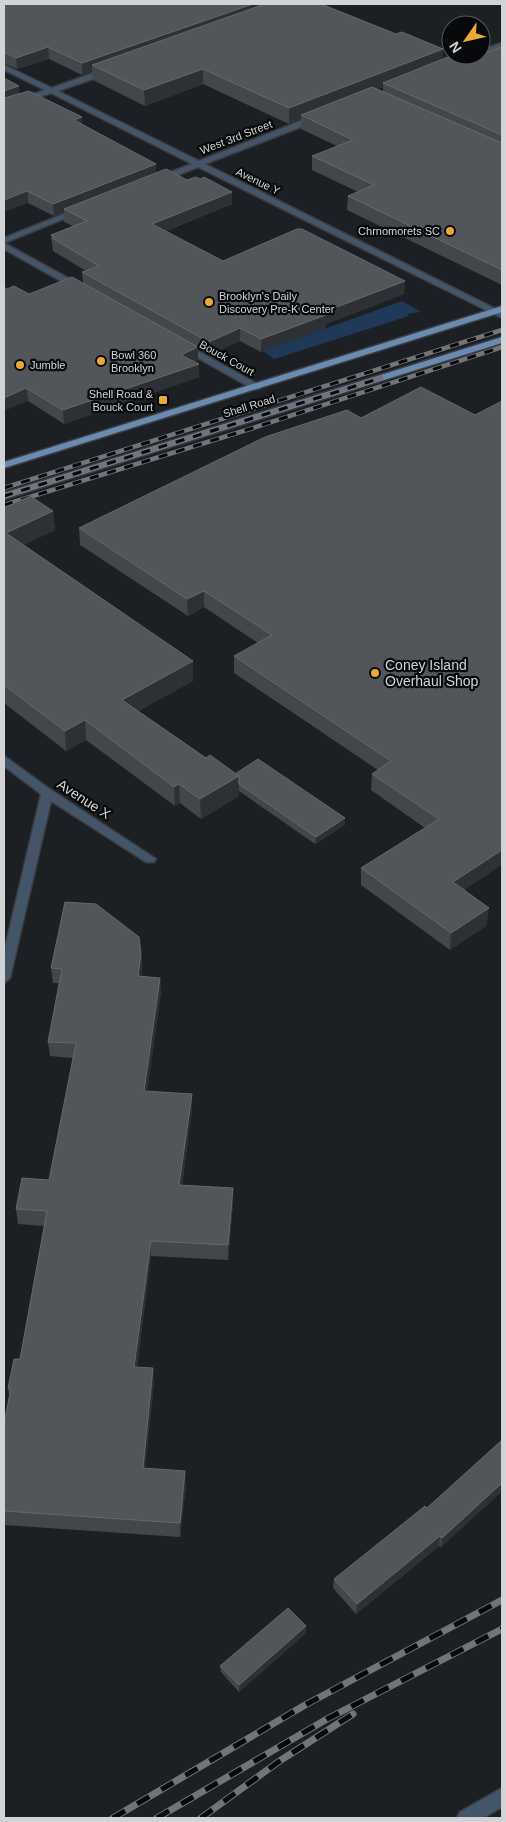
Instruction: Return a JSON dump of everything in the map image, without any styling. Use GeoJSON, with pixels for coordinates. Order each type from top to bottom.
{"type":"FeatureCollection","features":[{"type":"Feature","properties":{"kind":"main road","name":"Shell Road"},"geometry":{"type":"LineString","coordinates":[[4,464],[500,312]]}},
{"type":"Feature","properties":{"kind":"main road","name":"Shell Road"},"geometry":{"type":"LineString","coordinates":[[4,496],[502,340]]}},
{"type":"Feature","properties":{"kind":"street"},"geometry":{"type":"LineString","coordinates":[[442,69],[452,65]]}},
{"type":"Feature","properties":{"kind":"street","name":"Avenue Y"},"geometry":{"type":"LineString","coordinates":[[4,67],[500,312]]}},
{"type":"Feature","properties":{"kind":"street"},"geometry":{"type":"LineString","coordinates":[[4,107],[118,67]]}},
{"type":"Feature","properties":{"kind":"street","name":"West 3rd Street"},"geometry":{"type":"LineString","coordinates":[[150,183],[328,113]]}},
{"type":"Feature","properties":{"kind":"street"},"geometry":{"type":"LineString","coordinates":[[4,241],[86,209]]}},
{"type":"Feature","properties":{"kind":"street"},"geometry":{"type":"LineString","coordinates":[[4,246],[86,292]]}},
{"type":"Feature","properties":{"kind":"street","name":"Bouck Court"},"geometry":{"type":"LineString","coordinates":[[180,344],[256,387]]}},
{"type":"Feature","properties":{"kind":"street","name":"Avenue X"},"geometry":{"type":"LineString","coordinates":[[4,760],[46,794],[150,860]]}},
{"type":"Feature","properties":{"kind":"street"},"geometry":{"type":"LineString","coordinates":[[4,978],[46,794]]}},
{"type":"Feature","properties":{"kind":"street"},"geometry":{"type":"LineString","coordinates":[[466,1818],[502,1797]]}},
{"type":"Feature","properties":{"kind":"shaded area"},"geometry":{"type":"Polygon","coordinates":[[[402,301],[421,312],[407,314],[409,316],[274,359],[263,351],[402,301]]]}},
{"type":"Feature","properties":{"kind":"building"},"geometry":{"type":"Polygon","coordinates":[[[4,4],[253,4],[82,63],[48,47],[16,58],[4,52],[4,4]]]}},
{"type":"Feature","properties":{"kind":"building"},"geometry":{"type":"Polygon","coordinates":[[[265,4],[321,4],[396,34],[402,32],[441,48],[289,108],[203,69],[144,90],[92,65],[265,4]]]}},
{"type":"Feature","properties":{"kind":"building"},"geometry":{"type":"Polygon","coordinates":[[[502,47],[502,135],[383,83],[441,60],[441,65],[491,65],[491,51],[502,47]]]}},
{"type":"Feature","properties":{"kind":"building"},"geometry":{"type":"Polygon","coordinates":[[[4,78],[19,86],[4,91],[4,78]]]}},
{"type":"Feature","properties":{"kind":"building"},"geometry":{"type":"Polygon","coordinates":[[[372,87],[502,143],[502,270],[348,196],[374,185],[312,156],[353,140],[301,115],[372,87]]]}},
{"type":"Feature","properties":{"kind":"building"},"geometry":{"type":"Polygon","coordinates":[[[29,91],[82,117],[74,120],[156,164],[53,204],[27,191],[4,200],[4,98],[29,91]]]}},
{"type":"Feature","properties":{"kind":"building"},"geometry":{"type":"Polygon","coordinates":[[[166,169],[187,180],[204,177],[232,192],[152,224],[223,261],[297,229],[302,229],[405,281],[321,313],[326,315],[261,339],[240,328],[209,342],[82,272],[99,266],[52,238],[55,237],[51,235],[87,221],[64,209],[166,169]]]}},
{"type":"Feature","properties":{"kind":"building"},"geometry":{"type":"Polygon","coordinates":[[[72,277],[198,347],[181,355],[199,364],[63,410],[26,388],[4,398],[4,287],[7,289],[14,286],[29,294],[72,277]]]}},
{"type":"Feature","properties":{"kind":"building"},"geometry":{"type":"Polygon","coordinates":[[[421,387],[475,415],[502,401],[502,850],[453,882],[489,908],[451,933],[361,868],[439,819],[372,774],[391,761],[234,656],[272,635],[204,591],[187,599],[79,528],[265,437],[347,410],[361,418],[421,387]]]}},
{"type":"Feature","properties":{"kind":"building"},"geometry":{"type":"Polygon","coordinates":[[[30,496],[53,511],[6,533],[193,661],[122,700],[206,758],[210,755],[239,776],[200,799],[179,784],[174,787],[85,720],[65,731],[4,685],[4,508],[30,496]]]}},
{"type":"Feature","properties":{"kind":"building"},"geometry":{"type":"Polygon","coordinates":[[[258,759],[345,818],[316,837],[239,784],[239,776],[235,774],[258,759]]]}},
{"type":"Feature","properties":{"kind":"building"},"geometry":{"type":"Polygon","coordinates":[[[65,902],[96,904],[139,937],[141,954],[138,976],[160,978],[144,1091],[192,1094],[179,1185],[233,1188],[228,1245],[151,1241],[134,1367],[153,1368],[143,1468],[185,1471],[180,1523],[4,1511],[4,1424],[11,1388],[8,1388],[14,1359],[20,1359],[47,1211],[16,1209],[22,1178],[49,1180],[76,1043],[48,1042],[62,969],[51,968],[65,902]]]}},
{"type":"Feature","properties":{"kind":"building"},"geometry":{"type":"Polygon","coordinates":[[[502,1440],[502,1483],[442,1538],[440,1536],[357,1604],[334,1579],[425,1506],[427,1508],[502,1440]]]}},
{"type":"Feature","properties":{"kind":"building"},"geometry":{"type":"Polygon","coordinates":[[[288,1608],[306,1626],[239,1685],[220,1666],[288,1608]]]}},
{"type":"Feature","properties":{"kind":"railway"},"geometry":{"type":"LineString","coordinates":[[4,488],[502,330]]}},
{"type":"Feature","properties":{"kind":"railway"},"geometry":{"type":"LineString","coordinates":[[4,505],[253,428],[502,347]]}},
{"type":"Feature","properties":{"kind":"railway"},"geometry":{"type":"LineString","coordinates":[[4,496],[381,378]]}},
{"type":"Feature","properties":{"kind":"railway"},"geometry":{"type":"LineString","coordinates":[[113,1818],[305,1705],[502,1600]]}},
{"type":"Feature","properties":{"kind":"railway"},"geometry":{"type":"LineString","coordinates":[[157,1818],[327,1719],[502,1629]]}},
{"type":"Feature","properties":{"kind":"railway"},"geometry":{"type":"LineString","coordinates":[[201,1818],[281,1760],[353,1714]]}},
{"type":"Feature","properties":{"kind":"place","name":"Chrnomorets SC"},"geometry":{"type":"Point","coordinates":[450,231]}},
{"type":"Feature","properties":{"kind":"place","name":"Brooklyn's Daily Discovery Pre-K Center"},"geometry":{"type":"Point","coordinates":[209,302]}},
{"type":"Feature","properties":{"kind":"place","name":"Bowl 360 Brooklyn"},"geometry":{"type":"Point","coordinates":[101,361]}},
{"type":"Feature","properties":{"kind":"place","name":"Jumble"},"geometry":{"type":"Point","coordinates":[20,365]}},
{"type":"Feature","properties":{"kind":"place","name":"Shell Road & Bouck Court"},"geometry":{"type":"Point","coordinates":[163,400]}},
{"type":"Feature","properties":{"kind":"place","name":"Coney Island Overhaul Shop"},"geometry":{"type":"Point","coordinates":[375,673]}}]}
